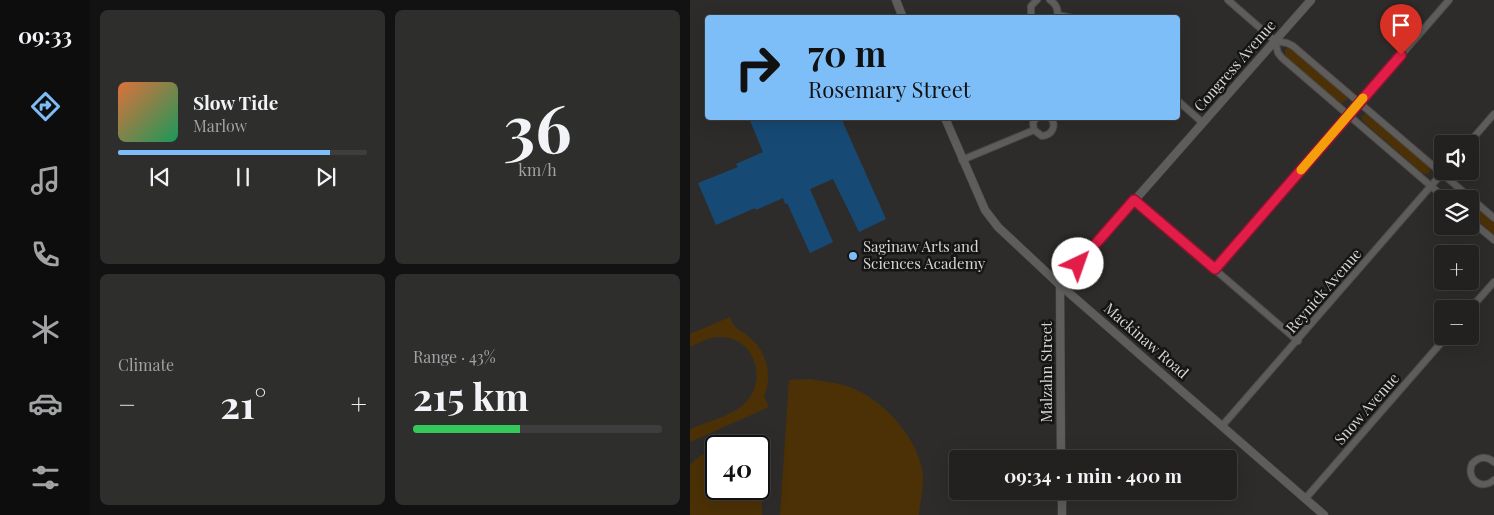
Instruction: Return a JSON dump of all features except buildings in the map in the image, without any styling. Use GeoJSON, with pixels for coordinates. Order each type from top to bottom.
{"type":"FeatureCollection","features":[{"type":"Feature","properties":{"kind":"street"},"geometry":{"type":"LineString","coordinates":[[896,0],[902,15]]}},
{"type":"Feature","properties":{"kind":"street"},"geometry":{"type":"LineString","coordinates":[[1031,15],[1031,6],[1037,0]]}},
{"type":"Feature","properties":{"kind":"street"},"geometry":{"type":"LineString","coordinates":[[1050,0],[1056,6],[1057,15]]}},
{"type":"Feature","properties":{"kind":"street"},"geometry":{"type":"LineString","coordinates":[[1228,0],[1275,41],[1293,46],[1434,164]]}},
{"type":"Feature","properties":{"kind":"street","name":"Congress Avenue"},"geometry":{"type":"LineString","coordinates":[[1060,285],[1311,0]]}},
{"type":"Feature","properties":{"kind":"street"},"geometry":{"type":"LineString","coordinates":[[1215,269],[1449,0]]}},
{"type":"Feature","properties":{"kind":"street"},"geometry":{"type":"LineString","coordinates":[[1275,41],[1278,53],[1282,58],[1436,190]]}},
{"type":"Feature","properties":{"kind":"street"},"geometry":{"type":"LineString","coordinates":[[1180,103],[1203,123]]}},
{"type":"Feature","properties":{"kind":"street"},"geometry":{"type":"LineString","coordinates":[[1476,135],[1494,114]]}},
{"type":"Feature","properties":{"kind":"street","name":"Mackinaw Road"},"geometry":{"type":"LineString","coordinates":[[946,120],[985,210],[998,227],[1060,285],[1324,515]]}},
{"type":"Feature","properties":{"kind":"street"},"geometry":{"type":"LineString","coordinates":[[1035,120],[1033,123],[1034,130],[1042,136],[1048,134],[1054,126],[1052,120]]}},
{"type":"Feature","properties":{"kind":"street"},"geometry":{"type":"LineString","coordinates":[[962,160],[1034,130]]}},
{"type":"Feature","properties":{"kind":"street","name":"Reynick Avenue"},"geometry":{"type":"LineString","coordinates":[[1222,426],[1298,341],[1436,180]]}},
{"type":"Feature","properties":{"kind":"street"},"geometry":{"type":"LineString","coordinates":[[1452,180],[1494,218]]}},
{"type":"Feature","properties":{"kind":"street"},"geometry":{"type":"LineString","coordinates":[[1134,200],[1298,341]]}},
{"type":"Feature","properties":{"kind":"street"},"geometry":{"type":"LineString","coordinates":[[1479,228],[1494,240]]}},
{"type":"Feature","properties":{"kind":"street"},"geometry":{"type":"LineString","coordinates":[[1478,300],[1494,282]]}},
{"type":"Feature","properties":{"kind":"street","name":"Malzahn Street"},"geometry":{"type":"LineString","coordinates":[[1060,285],[1061,450]]}},
{"type":"Feature","properties":{"kind":"street","name":"Snow Avenue"},"geometry":{"type":"LineString","coordinates":[[1305,499],[1439,345]]}},
{"type":"Feature","properties":{"kind":"street"},"geometry":{"type":"LineString","coordinates":[[1494,451],[1491,460],[1479,458],[1475,460],[1470,473],[1478,484],[1487,485],[1494,480]]}},
{"type":"Feature","properties":{"kind":"street"},"geometry":{"type":"LineString","coordinates":[[1062,500],[1062,515]]}},
{"type":"Feature","properties":{"kind":"shaded area"},"geometry":{"type":"Polygon","coordinates":[[[1288,48],[1292,49],[1346,95],[1347,100],[1341,103],[1285,56],[1285,50],[1288,48]]]}},
{"type":"Feature","properties":{"kind":"shaded area"},"geometry":{"type":"Polygon","coordinates":[[[1366,114],[1426,164],[1430,172],[1427,174],[1422,173],[1365,123],[1361,118],[1366,114]]]}},
{"type":"Feature","properties":{"kind":"shaded area"},"geometry":{"type":"Polygon","coordinates":[[[1479,210],[1494,223],[1494,235],[1479,222],[1479,210]]]}},
{"type":"Feature","properties":{"kind":"shaded area"},"geometry":{"type":"Polygon","coordinates":[[[730,317],[735,327],[755,342],[764,356],[768,380],[764,397],[769,407],[690,442],[690,429],[725,416],[743,405],[751,396],[757,374],[755,362],[750,352],[742,344],[732,339],[715,337],[690,347],[690,334],[730,317]]]}},
{"type":"Feature","properties":{"kind":"shaded area"},"geometry":{"type":"Polygon","coordinates":[[[809,379],[839,384],[856,390],[882,406],[903,429],[912,442],[923,474],[919,515],[780,515],[789,380],[809,379]]]}},
{"type":"Feature","properties":{"kind":"shaded area"},"geometry":{"type":"Polygon","coordinates":[[[705,453],[705,500],[762,500],[762,515],[690,515],[690,466],[705,453]]]}},
{"type":"Feature","properties":{"kind":"slow traffic"},"geometry":{"type":"LineString","coordinates":[[1301,170],[1363,98]]}},
{"type":"Feature","properties":{"kind":"place","name":"Saginaw Arts and Sciences Academy"},"geometry":{"type":"Point","coordinates":[853,256]}},
{"type":"Feature","properties":{"kind":"route"},"geometry":{"type":"LineString","coordinates":[[1078,264],[1134,200],[1215,269],[1401,55]]}}]}
